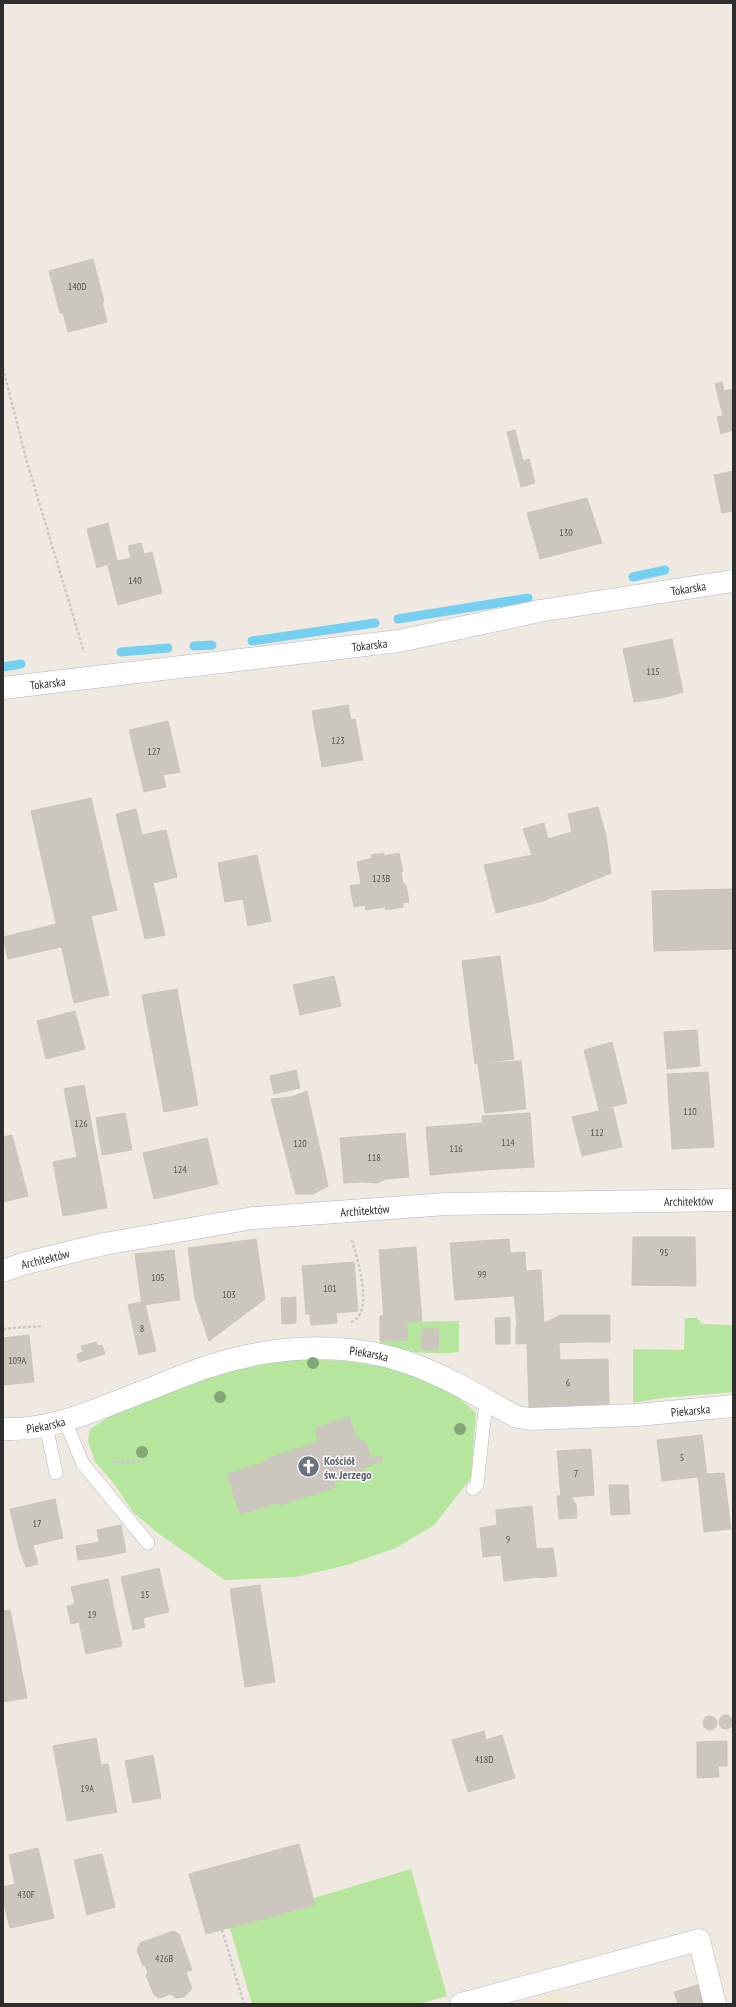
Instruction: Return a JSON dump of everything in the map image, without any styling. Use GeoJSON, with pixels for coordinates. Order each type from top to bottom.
{"type":"FeatureCollection","features":[{"type":"Feature","properties":{"kind":"street","name":"Tokarska"},"geometry":{"type":"LineString","coordinates":[[3,688],[399,641],[539,611],[733,581]]}},
{"type":"Feature","properties":{"kind":"street","name":"Architektów"},"geometry":{"type":"LineString","coordinates":[[3,1271],[22,1264],[104,1244],[253,1218],[446,1204],[733,1200]]}},
{"type":"Feature","properties":{"kind":"street","name":"Piekarska"},"geometry":{"type":"LineString","coordinates":[[3,1429],[25,1430],[55,1423],[205,1368],[254,1354],[308,1347],[339,1348],[406,1362],[438,1375],[517,1417],[530,1419],[637,1415],[733,1406]]}},
{"type":"Feature","properties":{"kind":"street"},"geometry":{"type":"LineString","coordinates":[[461,2004],[699,1940],[715,2004]]}},
{"type":"Feature","properties":{"kind":"lane"},"geometry":{"type":"LineString","coordinates":[[473,1489],[477,1485],[486,1401]]}},
{"type":"Feature","properties":{"kind":"lane"},"geometry":{"type":"LineString","coordinates":[[55,1423],[83,1464],[148,1543]]}},
{"type":"Feature","properties":{"kind":"lane"},"geometry":{"type":"LineString","coordinates":[[55,1423],[56,1473]]}},
{"type":"Feature","properties":{"kind":"path"},"geometry":{"type":"LineString","coordinates":[[3,368],[27,462],[91,677]]}},
{"type":"Feature","properties":{"kind":"path"},"geometry":{"type":"LineString","coordinates":[[345,1324],[355,1321],[362,1313],[364,1303],[358,1259],[350,1236]]}},
{"type":"Feature","properties":{"kind":"path"},"geometry":{"type":"LineString","coordinates":[[3,1329],[41,1326]]}},
{"type":"Feature","properties":{"kind":"path"},"geometry":{"type":"LineString","coordinates":[[83,1464],[146,1460]]}},
{"type":"Feature","properties":{"kind":"path"},"geometry":{"type":"LineString","coordinates":[[222,1930],[244,2004]]}},
{"type":"Feature","properties":{"kind":"shaded area"},"geometry":{"type":"Polygon","coordinates":[[[562,1991],[566,2004],[512,2004],[562,1991]]]}},
{"type":"Feature","properties":{"kind":"green space"},"geometry":{"type":"Polygon","coordinates":[[[685,1318],[697,1318],[702,1324],[733,1325],[733,1392],[661,1398],[633,1403],[633,1349],[684,1350],[685,1318]]]}},
{"type":"Feature","properties":{"kind":"green space"},"geometry":{"type":"Polygon","coordinates":[[[459,1321],[459,1352],[420,1353],[382,1348],[380,1341],[407,1340],[407,1322],[459,1321]]]}},
{"type":"Feature","properties":{"kind":"green space"},"geometry":{"type":"Polygon","coordinates":[[[291,1359],[345,1361],[404,1370],[452,1392],[476,1413],[471,1478],[434,1525],[396,1548],[347,1565],[296,1577],[225,1580],[159,1534],[134,1513],[112,1481],[95,1462],[88,1441],[90,1429],[112,1415],[239,1368],[291,1359]]]}},
{"type":"Feature","properties":{"kind":"green space"},"geometry":{"type":"Polygon","coordinates":[[[411,1869],[447,1996],[419,2004],[252,2004],[230,1928],[315,1905],[314,1898],[411,1869]]]}},
{"type":"Feature","properties":{"kind":"building"},"geometry":{"type":"Polygon","coordinates":[[[93,259],[104,302],[102,302],[107,322],[68,332],[63,313],[60,313],[49,271],[93,259]]]}},
{"type":"Feature","properties":{"kind":"building"},"geometry":{"type":"Polygon","coordinates":[[[722,382],[724,391],[733,389],[733,430],[721,434],[717,417],[723,416],[715,384],[722,382]]]}},
{"type":"Feature","properties":{"kind":"building"},"geometry":{"type":"Polygon","coordinates":[[[515,430],[523,461],[529,459],[535,483],[521,487],[507,432],[515,430]]]}},
{"type":"Feature","properties":{"kind":"building"},"geometry":{"type":"Polygon","coordinates":[[[733,471],[733,511],[722,513],[714,475],[733,471]]]}},
{"type":"Feature","properties":{"kind":"building"},"geometry":{"type":"Polygon","coordinates":[[[587,498],[602,543],[540,559],[527,513],[587,498]]]}},
{"type":"Feature","properties":{"kind":"building"},"geometry":{"type":"Polygon","coordinates":[[[108,523],[117,561],[97,568],[87,529],[108,523]]]}},
{"type":"Feature","properties":{"kind":"building"},"geometry":{"type":"Polygon","coordinates":[[[141,543],[144,554],[152,552],[162,593],[118,605],[108,566],[117,561],[131,558],[128,546],[141,543]]]}},
{"type":"Feature","properties":{"kind":"building"},"geometry":{"type":"Polygon","coordinates":[[[672,639],[683,692],[662,698],[634,702],[623,649],[672,639]]]}},
{"type":"Feature","properties":{"kind":"building"},"geometry":{"type":"Polygon","coordinates":[[[348,705],[351,720],[355,719],[363,760],[322,767],[312,711],[348,705]]]}},
{"type":"Feature","properties":{"kind":"building"},"geometry":{"type":"Polygon","coordinates":[[[168,721],[180,772],[163,775],[166,787],[144,792],[129,730],[168,721]]]}},
{"type":"Feature","properties":{"kind":"building"},"geometry":{"type":"Polygon","coordinates":[[[91,798],[117,910],[91,916],[109,995],[74,1003],[31,811],[91,798]]]}},
{"type":"Feature","properties":{"kind":"building"},"geometry":{"type":"Polygon","coordinates":[[[598,807],[606,836],[532,855],[523,829],[544,823],[548,839],[572,832],[568,814],[598,807]]]}},
{"type":"Feature","properties":{"kind":"building"},"geometry":{"type":"Polygon","coordinates":[[[136,809],[165,935],[145,939],[116,814],[136,809]]]}},
{"type":"Feature","properties":{"kind":"building"},"geometry":{"type":"Polygon","coordinates":[[[166,830],[177,877],[153,883],[142,835],[166,830]]]}},
{"type":"Feature","properties":{"kind":"building"},"geometry":{"type":"Polygon","coordinates":[[[606,836],[611,873],[543,901],[532,855],[606,836]]]}},
{"type":"Feature","properties":{"kind":"building"},"geometry":{"type":"Polygon","coordinates":[[[384,853],[384,856],[399,853],[403,871],[401,873],[403,883],[406,885],[409,902],[403,903],[403,907],[386,910],[385,907],[366,910],[365,905],[354,907],[350,886],[361,884],[357,862],[372,858],[371,855],[384,853]]]}},
{"type":"Feature","properties":{"kind":"building"},"geometry":{"type":"Polygon","coordinates":[[[257,855],[271,921],[248,926],[243,899],[225,902],[218,863],[257,855]]]}},
{"type":"Feature","properties":{"kind":"building"},"geometry":{"type":"Polygon","coordinates":[[[532,855],[543,901],[496,913],[484,865],[532,855]]]}},
{"type":"Feature","properties":{"kind":"building"},"geometry":{"type":"Polygon","coordinates":[[[733,889],[733,949],[654,951],[652,891],[733,889]]]}},
{"type":"Feature","properties":{"kind":"building"},"geometry":{"type":"Polygon","coordinates":[[[56,924],[61,947],[8,959],[3,937],[56,924]]]}},
{"type":"Feature","properties":{"kind":"building"},"geometry":{"type":"Polygon","coordinates":[[[500,956],[514,1059],[475,1064],[462,961],[500,956]]]}},
{"type":"Feature","properties":{"kind":"building"},"geometry":{"type":"Polygon","coordinates":[[[334,976],[341,1006],[300,1015],[293,985],[334,976]]]}},
{"type":"Feature","properties":{"kind":"building"},"geometry":{"type":"Polygon","coordinates":[[[177,989],[198,1105],[164,1112],[142,995],[177,989]]]}},
{"type":"Feature","properties":{"kind":"building"},"geometry":{"type":"Polygon","coordinates":[[[75,1011],[85,1049],[46,1059],[37,1021],[75,1011]]]}},
{"type":"Feature","properties":{"kind":"building"},"geometry":{"type":"Polygon","coordinates":[[[697,1030],[700,1066],[667,1069],[664,1032],[697,1030]]]}},
{"type":"Feature","properties":{"kind":"building"},"geometry":{"type":"Polygon","coordinates":[[[612,1042],[627,1103],[599,1110],[584,1050],[612,1042]]]}},
{"type":"Feature","properties":{"kind":"building"},"geometry":{"type":"Polygon","coordinates":[[[521,1061],[526,1109],[485,1113],[478,1064],[521,1061]]]}},
{"type":"Feature","properties":{"kind":"building"},"geometry":{"type":"Polygon","coordinates":[[[296,1070],[300,1088],[274,1094],[270,1076],[296,1070]]]}},
{"type":"Feature","properties":{"kind":"building"},"geometry":{"type":"Polygon","coordinates":[[[708,1072],[714,1147],[672,1149],[667,1074],[708,1072]]]}},
{"type":"Feature","properties":{"kind":"building"},"geometry":{"type":"Polygon","coordinates":[[[84,1085],[107,1208],[63,1216],[53,1162],[77,1157],[64,1089],[84,1085]]]}},
{"type":"Feature","properties":{"kind":"building"},"geometry":{"type":"Polygon","coordinates":[[[307,1091],[328,1186],[313,1194],[296,1194],[271,1099],[291,1097],[307,1091]]]}},
{"type":"Feature","properties":{"kind":"building"},"geometry":{"type":"Polygon","coordinates":[[[613,1108],[622,1147],[582,1156],[572,1117],[613,1108]]]}},
{"type":"Feature","properties":{"kind":"building"},"geometry":{"type":"Polygon","coordinates":[[[125,1113],[132,1150],[102,1155],[96,1118],[125,1113]]]}},
{"type":"Feature","properties":{"kind":"building"},"geometry":{"type":"Polygon","coordinates":[[[530,1113],[534,1167],[485,1170],[482,1116],[530,1113]]]}},
{"type":"Feature","properties":{"kind":"building"},"geometry":{"type":"Polygon","coordinates":[[[482,1123],[485,1170],[430,1175],[426,1127],[482,1123]]]}},
{"type":"Feature","properties":{"kind":"building"},"geometry":{"type":"Polygon","coordinates":[[[405,1133],[409,1177],[386,1179],[377,1183],[344,1183],[340,1138],[405,1133]]]}},
{"type":"Feature","properties":{"kind":"building"},"geometry":{"type":"Polygon","coordinates":[[[12,1135],[28,1196],[3,1202],[3,1137],[12,1135]]]}},
{"type":"Feature","properties":{"kind":"building"},"geometry":{"type":"Polygon","coordinates":[[[207,1138],[218,1184],[154,1199],[143,1153],[207,1138]]]}},
{"type":"Feature","properties":{"kind":"building"},"geometry":{"type":"Polygon","coordinates":[[[633,1237],[695,1237],[696,1286],[632,1285],[633,1237]]]}},
{"type":"Feature","properties":{"kind":"building"},"geometry":{"type":"Polygon","coordinates":[[[256,1239],[265,1299],[209,1341],[195,1299],[188,1248],[256,1239]]]}},
{"type":"Feature","properties":{"kind":"building"},"geometry":{"type":"Polygon","coordinates":[[[509,1239],[514,1296],[455,1300],[450,1243],[509,1239]]]}},
{"type":"Feature","properties":{"kind":"building"},"geometry":{"type":"Polygon","coordinates":[[[416,1247],[422,1321],[407,1322],[406,1318],[384,1319],[379,1250],[416,1247]]]}},
{"type":"Feature","properties":{"kind":"building"},"geometry":{"type":"Polygon","coordinates":[[[174,1250],[180,1300],[142,1305],[135,1254],[174,1250]]]}},
{"type":"Feature","properties":{"kind":"building"},"geometry":{"type":"Polygon","coordinates":[[[525,1252],[526,1271],[541,1270],[544,1323],[519,1326],[517,1325],[510,1253],[525,1252]]]}},
{"type":"Feature","properties":{"kind":"building"},"geometry":{"type":"Polygon","coordinates":[[[354,1262],[358,1311],[336,1313],[337,1323],[311,1325],[310,1314],[306,1314],[302,1266],[354,1262]]]}},
{"type":"Feature","properties":{"kind":"building"},"geometry":{"type":"Polygon","coordinates":[[[296,1297],[296,1323],[282,1324],[281,1298],[296,1297]]]}},
{"type":"Feature","properties":{"kind":"building"},"geometry":{"type":"Polygon","coordinates":[[[141,1302],[142,1305],[145,1304],[156,1351],[139,1355],[128,1305],[141,1302]]]}},
{"type":"Feature","properties":{"kind":"building"},"geometry":{"type":"Polygon","coordinates":[[[560,1315],[584,1315],[585,1342],[516,1344],[516,1326],[544,1323],[560,1315]]]}},
{"type":"Feature","properties":{"kind":"building"},"geometry":{"type":"Polygon","coordinates":[[[584,1315],[610,1315],[610,1342],[585,1342],[584,1315]]]}},
{"type":"Feature","properties":{"kind":"building"},"geometry":{"type":"Polygon","coordinates":[[[380,1316],[384,1316],[384,1319],[406,1318],[408,1340],[380,1341],[380,1316]]]}},
{"type":"Feature","properties":{"kind":"building"},"geometry":{"type":"Polygon","coordinates":[[[510,1317],[510,1344],[496,1344],[495,1318],[510,1317]]]}},
{"type":"Feature","properties":{"kind":"building"},"geometry":{"type":"Polygon","coordinates":[[[422,1329],[439,1329],[438,1350],[422,1350],[422,1329]]]}},
{"type":"Feature","properties":{"kind":"building"},"geometry":{"type":"Polygon","coordinates":[[[29,1335],[34,1382],[3,1385],[3,1338],[29,1335]]]}},
{"type":"Feature","properties":{"kind":"building"},"geometry":{"type":"Polygon","coordinates":[[[96,1342],[98,1346],[102,1345],[105,1354],[79,1362],[77,1354],[83,1352],[81,1346],[96,1342]]]}},
{"type":"Feature","properties":{"kind":"building"},"geometry":{"type":"Polygon","coordinates":[[[559,1343],[560,1360],[608,1359],[609,1404],[529,1407],[527,1344],[559,1343]]]}},
{"type":"Feature","properties":{"kind":"building","name":"Kościół św. Jerzego"},"geometry":{"type":"Polygon","coordinates":[[[349,1417],[357,1439],[366,1443],[371,1458],[381,1456],[382,1462],[372,1464],[361,1470],[369,1475],[365,1481],[356,1475],[334,1482],[336,1487],[280,1505],[279,1502],[240,1514],[227,1474],[267,1462],[266,1459],[319,1442],[315,1428],[349,1417]]]}},
{"type":"Feature","properties":{"kind":"building"},"geometry":{"type":"Polygon","coordinates":[[[702,1435],[707,1476],[662,1481],[657,1440],[702,1435]]]}},
{"type":"Feature","properties":{"kind":"building"},"geometry":{"type":"Polygon","coordinates":[[[591,1449],[594,1495],[561,1498],[557,1451],[591,1449]]]}},
{"type":"Feature","properties":{"kind":"building"},"geometry":{"type":"Polygon","coordinates":[[[724,1473],[731,1529],[704,1532],[698,1477],[707,1476],[707,1474],[724,1473]]]}},
{"type":"Feature","properties":{"kind":"building"},"geometry":{"type":"Polygon","coordinates":[[[609,1485],[628,1485],[630,1514],[611,1515],[609,1485]]]}},
{"type":"Feature","properties":{"kind":"building"},"geometry":{"type":"Polygon","coordinates":[[[557,1496],[561,1496],[561,1498],[571,1497],[576,1504],[577,1518],[559,1519],[557,1496]]]}},
{"type":"Feature","properties":{"kind":"building"},"geometry":{"type":"Polygon","coordinates":[[[55,1499],[63,1538],[33,1545],[38,1564],[26,1567],[19,1548],[10,1509],[55,1499]]]}},
{"type":"Feature","properties":{"kind":"building"},"geometry":{"type":"Polygon","coordinates":[[[532,1506],[539,1577],[504,1581],[501,1555],[483,1557],[480,1528],[497,1525],[496,1510],[532,1506]]]}},
{"type":"Feature","properties":{"kind":"building"},"geometry":{"type":"Polygon","coordinates":[[[121,1525],[126,1552],[102,1557],[97,1530],[121,1525]]]}},
{"type":"Feature","properties":{"kind":"building"},"geometry":{"type":"Polygon","coordinates":[[[100,1542],[102,1557],[78,1560],[76,1546],[100,1542]]]}},
{"type":"Feature","properties":{"kind":"building"},"geometry":{"type":"Polygon","coordinates":[[[553,1548],[557,1576],[539,1578],[536,1549],[553,1548]]]}},
{"type":"Feature","properties":{"kind":"building"},"geometry":{"type":"Polygon","coordinates":[[[159,1568],[169,1612],[143,1618],[145,1627],[133,1630],[121,1577],[159,1568]]]}},
{"type":"Feature","properties":{"kind":"building"},"geometry":{"type":"Polygon","coordinates":[[[108,1579],[122,1646],[86,1654],[79,1622],[71,1624],[67,1606],[75,1604],[71,1587],[108,1579]]]}},
{"type":"Feature","properties":{"kind":"building"},"geometry":{"type":"Polygon","coordinates":[[[260,1585],[275,1682],[245,1687],[230,1589],[260,1585]]]}},
{"type":"Feature","properties":{"kind":"building"},"geometry":{"type":"Polygon","coordinates":[[[10,1610],[27,1698],[3,1702],[3,1611],[10,1610]]]}},
{"type":"Feature","properties":{"kind":"building"},"geometry":{"type":"Polygon","coordinates":[[[723,1715],[729,1715],[733,1719],[733,1725],[729,1729],[723,1729],[719,1725],[719,1719],[723,1715]]]}},
{"type":"Feature","properties":{"kind":"building"},"geometry":{"type":"Polygon","coordinates":[[[707,1716],[713,1716],[717,1720],[717,1726],[713,1730],[707,1730],[703,1726],[703,1720],[707,1716]]]}},
{"type":"Feature","properties":{"kind":"building"},"geometry":{"type":"Polygon","coordinates":[[[484,1731],[486,1740],[502,1735],[515,1778],[468,1792],[452,1740],[484,1731]]]}},
{"type":"Feature","properties":{"kind":"building"},"geometry":{"type":"Polygon","coordinates":[[[96,1738],[101,1765],[108,1764],[117,1812],[67,1821],[53,1746],[96,1738]]]}},
{"type":"Feature","properties":{"kind":"building"},"geometry":{"type":"Polygon","coordinates":[[[727,1741],[727,1766],[718,1766],[719,1777],[697,1778],[697,1742],[727,1741]]]}},
{"type":"Feature","properties":{"kind":"building"},"geometry":{"type":"Polygon","coordinates":[[[153,1755],[161,1798],[133,1803],[125,1761],[153,1755]]]}},
{"type":"Feature","properties":{"kind":"building"},"geometry":{"type":"Polygon","coordinates":[[[299,1844],[315,1905],[206,1934],[189,1874],[299,1844]]]}},
{"type":"Feature","properties":{"kind":"building"},"geometry":{"type":"Polygon","coordinates":[[[38,1848],[54,1918],[10,1928],[3,1900],[3,1887],[15,1884],[9,1855],[38,1848]]]}},
{"type":"Feature","properties":{"kind":"building"},"geometry":{"type":"Polygon","coordinates":[[[102,1854],[115,1907],[87,1915],[74,1860],[102,1854]]]}},
{"type":"Feature","properties":{"kind":"building"},"geometry":{"type":"Polygon","coordinates":[[[173,1931],[179,1934],[192,1970],[186,1972],[192,1989],[184,1997],[176,1998],[171,1994],[160,1998],[154,1995],[146,1975],[148,1974],[146,1966],[143,1966],[137,1950],[140,1943],[173,1931]]]}},
{"type":"Feature","properties":{"kind":"building"},"geometry":{"type":"Polygon","coordinates":[[[698,1985],[704,2004],[678,2004],[674,1992],[698,1985]]]}},
{"type":"Feature","properties":{"kind":"waterway"},"geometry":{"type":"LineString","coordinates":[[633,577],[665,570]]}},
{"type":"Feature","properties":{"kind":"waterway"},"geometry":{"type":"LineString","coordinates":[[398,619],[528,598]]}},
{"type":"Feature","properties":{"kind":"waterway"},"geometry":{"type":"LineString","coordinates":[[252,641],[375,623]]}},
{"type":"Feature","properties":{"kind":"waterway"},"geometry":{"type":"LineString","coordinates":[[194,646],[212,645]]}},
{"type":"Feature","properties":{"kind":"waterway"},"geometry":{"type":"LineString","coordinates":[[121,652],[168,648]]}},
{"type":"Feature","properties":{"kind":"waterway"},"geometry":{"type":"LineString","coordinates":[[3,667],[21,664]]}},
{"type":"Feature","properties":{"kind":"place","name":"Kościół św. Jerzego"},"geometry":{"type":"Point","coordinates":[308,1467]}}]}
